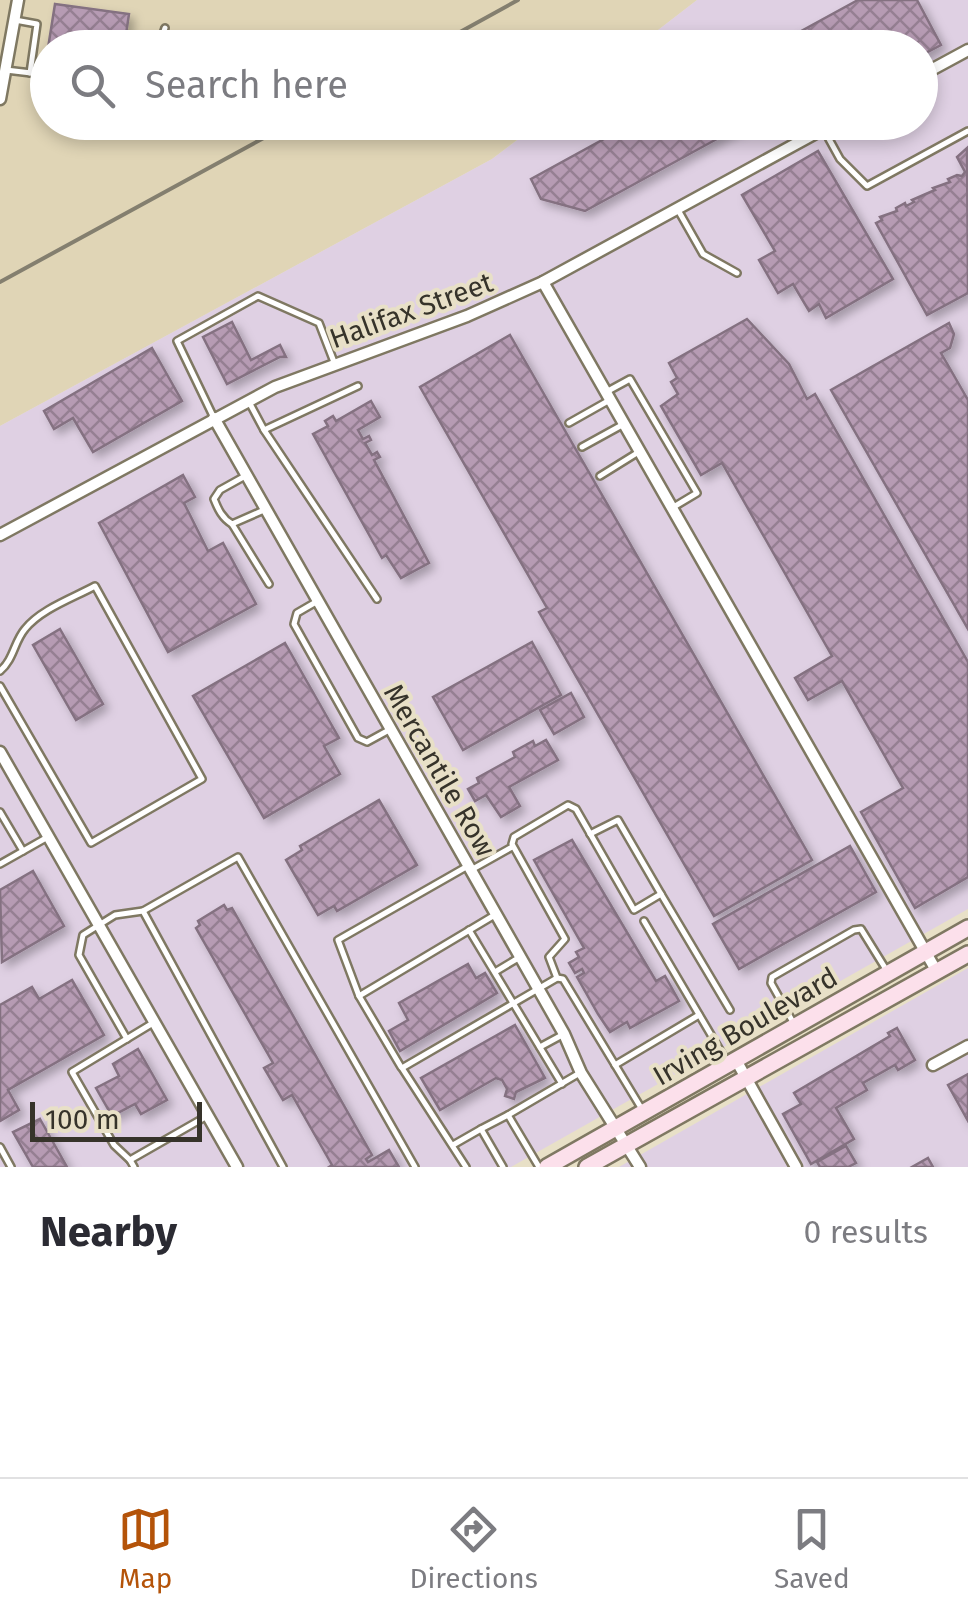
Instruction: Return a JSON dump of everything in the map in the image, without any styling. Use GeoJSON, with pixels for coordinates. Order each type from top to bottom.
{"type":"FeatureCollection","features":[{"type":"Feature","properties":{"kind":"main road","name":"Irving Boulevard"},"geometry":{"type":"LineString","coordinates":[[547,1167],[968,928]]}},
{"type":"Feature","properties":{"kind":"main road","name":"Irving Boulevard"},"geometry":{"type":"LineString","coordinates":[[588,1167],[968,954]]}},
{"type":"Feature","properties":{"kind":"street"},"geometry":{"type":"LineString","coordinates":[[0,98],[18,0]]}},
{"type":"Feature","properties":{"kind":"street"},"geometry":{"type":"LineString","coordinates":[[938,66],[968,50]]}},
{"type":"Feature","properties":{"kind":"street","name":"Halifax Street"},"geometry":{"type":"LineString","coordinates":[[0,536],[248,399],[334,362],[466,316],[543,282],[804,140]]}},
{"type":"Feature","properties":{"kind":"street"},"geometry":{"type":"LineString","coordinates":[[543,282],[938,972]]}},
{"type":"Feature","properties":{"kind":"street","name":"Mercantile Row"},"geometry":{"type":"LineString","coordinates":[[214,418],[564,1034],[581,1072],[640,1167]]}},
{"type":"Feature","properties":{"kind":"street"},"geometry":{"type":"LineString","coordinates":[[0,752],[4,770],[49,836],[237,1167]]}},
{"type":"Feature","properties":{"kind":"street"},"geometry":{"type":"LineString","coordinates":[[933,1065],[968,1046]]}},
{"type":"Feature","properties":{"kind":"street"},"geometry":{"type":"LineString","coordinates":[[732,1062],[746,1077],[796,1167]]}},
{"type":"Feature","properties":{"kind":"lane"},"geometry":{"type":"LineString","coordinates":[[15,20],[37,24],[36,30]]}},
{"type":"Feature","properties":{"kind":"lane"},"geometry":{"type":"LineString","coordinates":[[6,70],[30,73]]}},
{"type":"Feature","properties":{"kind":"lane"},"geometry":{"type":"LineString","coordinates":[[830,140],[840,160],[867,186],[968,130]]}},
{"type":"Feature","properties":{"kind":"lane"},"geometry":{"type":"LineString","coordinates":[[678,210],[703,254],[736,272]]}},
{"type":"Feature","properties":{"kind":"lane"},"geometry":{"type":"LineString","coordinates":[[214,418],[177,341],[258,296],[319,323],[334,362]]}},
{"type":"Feature","properties":{"kind":"lane"},"geometry":{"type":"LineString","coordinates":[[568,424],[630,378],[697,493],[672,508]]}},
{"type":"Feature","properties":{"kind":"lane"},"geometry":{"type":"LineString","coordinates":[[264,430],[358,386]]}},
{"type":"Feature","properties":{"kind":"lane"},"geometry":{"type":"LineString","coordinates":[[248,399],[264,430],[377,598]]}},
{"type":"Feature","properties":{"kind":"lane"},"geometry":{"type":"LineString","coordinates":[[582,448],[624,424]]}},
{"type":"Feature","properties":{"kind":"lane"},"geometry":{"type":"LineString","coordinates":[[600,476],[640,452]]}},
{"type":"Feature","properties":{"kind":"lane"},"geometry":{"type":"LineString","coordinates":[[247,475],[220,490],[214,498],[269,584]]}},
{"type":"Feature","properties":{"kind":"lane"},"geometry":{"type":"LineString","coordinates":[[232,524],[266,508]]}},
{"type":"Feature","properties":{"kind":"lane"},"geometry":{"type":"LineString","coordinates":[[0,670],[9,663],[23,630],[95,586],[202,779],[91,843],[0,686]]}},
{"type":"Feature","properties":{"kind":"lane"},"geometry":{"type":"LineString","coordinates":[[318,600],[297,613],[294,624],[358,738],[367,742],[391,729]]}},
{"type":"Feature","properties":{"kind":"lane"},"geometry":{"type":"LineString","coordinates":[[557,978],[549,957],[565,938],[513,846],[514,837],[568,805],[576,809],[634,910],[660,894]]}},
{"type":"Feature","properties":{"kind":"lane"},"geometry":{"type":"LineString","coordinates":[[0,812],[24,851]]}},
{"type":"Feature","properties":{"kind":"lane"},"geometry":{"type":"LineString","coordinates":[[590,834],[618,820],[730,1010]]}},
{"type":"Feature","properties":{"kind":"lane"},"geometry":{"type":"LineString","coordinates":[[0,864],[49,836]]}},
{"type":"Feature","properties":{"kind":"lane"},"geometry":{"type":"LineString","coordinates":[[466,1167],[359,996],[338,940],[513,846]]}},
{"type":"Feature","properties":{"kind":"lane"},"geometry":{"type":"LineString","coordinates":[[127,1039],[79,955],[83,935],[115,915],[143,911],[238,857],[414,1167]]}},
{"type":"Feature","properties":{"kind":"lane"},"geometry":{"type":"LineString","coordinates":[[143,911],[283,1167]]}},
{"type":"Feature","properties":{"kind":"lane"},"geometry":{"type":"LineString","coordinates":[[359,996],[496,914]]}},
{"type":"Feature","properties":{"kind":"lane"},"geometry":{"type":"LineString","coordinates":[[644,921],[699,1015],[732,1062]]}},
{"type":"Feature","properties":{"kind":"lane"},"geometry":{"type":"LineString","coordinates":[[795,1026],[771,983],[772,977],[854,930],[861,929],[888,973]]}},
{"type":"Feature","properties":{"kind":"lane"},"geometry":{"type":"LineString","coordinates":[[469,930],[562,1084]]}},
{"type":"Feature","properties":{"kind":"lane"},"geometry":{"type":"LineString","coordinates":[[495,972],[520,957]]}},
{"type":"Feature","properties":{"kind":"lane"},"geometry":{"type":"LineString","coordinates":[[402,1068],[538,988],[563,979],[644,1113]]}},
{"type":"Feature","properties":{"kind":"lane"},"geometry":{"type":"LineString","coordinates":[[616,1064],[699,1015]]}},
{"type":"Feature","properties":{"kind":"lane"},"geometry":{"type":"LineString","coordinates":[[155,1022],[72,1072],[114,1145],[132,1164],[207,1116]]}},
{"type":"Feature","properties":{"kind":"lane"},"geometry":{"type":"LineString","coordinates":[[540,1048],[564,1034]]}},
{"type":"Feature","properties":{"kind":"lane"},"geometry":{"type":"LineString","coordinates":[[453,1145],[581,1072]]}},
{"type":"Feature","properties":{"kind":"lane"},"geometry":{"type":"LineString","coordinates":[[508,1115],[539,1167]]}},
{"type":"Feature","properties":{"kind":"lane"},"geometry":{"type":"LineString","coordinates":[[481,1130],[503,1167]]}},
{"type":"Feature","properties":{"kind":"lane"},"geometry":{"type":"LineString","coordinates":[[0,1147],[11,1167]]}},
{"type":"Feature","properties":{"kind":"shaded area"},"geometry":{"type":"Polygon","coordinates":[[[0,0],[697,0],[658,30],[30,30],[30,140],[517,140],[492,159],[0,426],[0,0]]]}},
{"type":"Feature","properties":{"kind":"shaded area"},"geometry":{"type":"Polygon","coordinates":[[[697,0],[968,0],[968,909],[511,1167],[0,1167],[0,426],[492,159],[517,140],[938,140],[938,30],[658,30],[697,0]]]}},
{"type":"Feature","properties":{"kind":"shaded area"},"geometry":{"type":"Polygon","coordinates":[[[968,968],[968,1167],[619,1167],[968,968]]]}},
{"type":"Feature","properties":{"kind":"building"},"geometry":{"type":"Polygon","coordinates":[[[858,0],[917,0],[933,30],[803,30],[858,0]]]}},
{"type":"Feature","properties":{"kind":"building"},"geometry":{"type":"Polygon","coordinates":[[[55,4],[129,14],[127,30],[51,30],[55,4]]]}},
{"type":"Feature","properties":{"kind":"building"},"geometry":{"type":"Polygon","coordinates":[[[602,140],[715,140],[585,211],[541,199],[531,179],[602,140]]]}},
{"type":"Feature","properties":{"kind":"building"},"geometry":{"type":"Polygon","coordinates":[[[967,148],[968,293],[927,315],[876,223],[905,203],[906,206],[950,182],[948,179],[962,176],[965,172],[957,157],[967,148]]]}},
{"type":"Feature","properties":{"kind":"building"},"geometry":{"type":"Polygon","coordinates":[[[818,151],[893,279],[826,318],[819,304],[809,311],[793,284],[778,293],[759,260],[775,251],[742,195],[818,151]]]}},
{"type":"Feature","properties":{"kind":"building"},"geometry":{"type":"Polygon","coordinates":[[[747,319],[789,364],[807,399],[815,394],[968,662],[968,877],[915,908],[861,812],[903,788],[842,681],[808,700],[795,678],[832,656],[722,463],[701,475],[661,406],[678,394],[671,382],[677,378],[669,363],[747,319]]]}},
{"type":"Feature","properties":{"kind":"building"},"geometry":{"type":"Polygon","coordinates":[[[232,322],[251,360],[280,345],[286,357],[227,384],[203,337],[232,322]]]}},
{"type":"Feature","properties":{"kind":"building"},"geometry":{"type":"Polygon","coordinates":[[[949,323],[954,334],[950,348],[941,353],[968,400],[968,629],[831,390],[949,323]]]}},
{"type":"Feature","properties":{"kind":"building"},"geometry":{"type":"Polygon","coordinates":[[[510,335],[812,860],[714,916],[539,612],[547,608],[420,387],[510,335]]]}},
{"type":"Feature","properties":{"kind":"building"},"geometry":{"type":"Polygon","coordinates":[[[152,348],[182,401],[93,452],[73,418],[54,429],[44,411],[152,348]]]}},
{"type":"Feature","properties":{"kind":"building"},"geometry":{"type":"Polygon","coordinates":[[[371,401],[380,417],[358,430],[363,439],[369,436],[371,440],[365,443],[372,455],[377,452],[380,457],[374,460],[429,563],[401,578],[386,555],[382,558],[313,434],[328,426],[325,421],[333,416],[336,421],[371,401]]]}},
{"type":"Feature","properties":{"kind":"building"},"geometry":{"type":"Polygon","coordinates":[[[183,475],[195,497],[184,503],[208,551],[223,543],[256,604],[168,652],[99,523],[183,475]]]}},
{"type":"Feature","properties":{"kind":"building"},"geometry":{"type":"Polygon","coordinates":[[[60,629],[103,704],[76,720],[33,645],[60,629]]]}},
{"type":"Feature","properties":{"kind":"building"},"geometry":{"type":"Polygon","coordinates":[[[532,642],[561,695],[463,750],[433,697],[532,642]]]}},
{"type":"Feature","properties":{"kind":"building"},"geometry":{"type":"Polygon","coordinates":[[[285,643],[339,738],[324,746],[340,774],[264,818],[193,696],[285,643]]]}},
{"type":"Feature","properties":{"kind":"building"},"geometry":{"type":"Polygon","coordinates":[[[571,693],[584,717],[554,734],[540,710],[571,693]]]}},
{"type":"Feature","properties":{"kind":"building"},"geometry":{"type":"Polygon","coordinates":[[[546,740],[558,760],[509,787],[520,806],[501,817],[486,795],[475,801],[468,789],[479,783],[477,778],[515,757],[513,752],[533,741],[535,746],[546,740]]]}},
{"type":"Feature","properties":{"kind":"building"},"geometry":{"type":"Polygon","coordinates":[[[379,800],[417,865],[337,911],[334,906],[318,915],[286,860],[302,850],[300,846],[379,800]]]}},
{"type":"Feature","properties":{"kind":"building"},"geometry":{"type":"Polygon","coordinates":[[[572,840],[656,981],[665,976],[679,1001],[630,1028],[627,1022],[610,1032],[598,1014],[577,977],[584,973],[582,969],[575,973],[569,963],[584,948],[534,860],[572,840]]]}},
{"type":"Feature","properties":{"kind":"building"},"geometry":{"type":"Polygon","coordinates":[[[850,846],[876,892],[739,969],[713,924],[850,846]]]}},
{"type":"Feature","properties":{"kind":"building"},"geometry":{"type":"Polygon","coordinates":[[[33,871],[64,926],[2,962],[0,890],[33,871]]]}},
{"type":"Feature","properties":{"kind":"building"},"geometry":{"type":"Polygon","coordinates":[[[224,905],[227,910],[232,908],[372,1155],[366,1159],[368,1162],[389,1150],[399,1167],[329,1167],[332,1165],[292,1095],[283,1100],[264,1068],[273,1063],[196,928],[200,925],[198,921],[224,905]]]}},
{"type":"Feature","properties":{"kind":"building"},"geometry":{"type":"Polygon","coordinates":[[[468,964],[476,978],[485,973],[497,993],[400,1051],[389,1031],[408,1020],[399,1003],[468,964]]]}},
{"type":"Feature","properties":{"kind":"building"},"geometry":{"type":"Polygon","coordinates":[[[72,980],[104,1035],[8,1090],[19,1110],[0,1121],[0,1005],[32,987],[39,999],[72,980]]]}},
{"type":"Feature","properties":{"kind":"building"},"geometry":{"type":"Polygon","coordinates":[[[515,1025],[545,1078],[516,1092],[514,1099],[505,1096],[507,1089],[496,1078],[440,1110],[421,1078],[515,1025]]]}},
{"type":"Feature","properties":{"kind":"building"},"geometry":{"type":"Polygon","coordinates":[[[897,1028],[915,1060],[898,1070],[895,1065],[863,1083],[867,1090],[836,1108],[854,1139],[811,1164],[783,1114],[801,1104],[794,1093],[890,1036],[888,1033],[897,1028]]]}},
{"type":"Feature","properties":{"kind":"building"},"geometry":{"type":"Polygon","coordinates":[[[138,1049],[167,1100],[141,1114],[135,1104],[112,1116],[96,1088],[119,1076],[113,1064],[138,1049]]]}},
{"type":"Feature","properties":{"kind":"building"},"geometry":{"type":"Polygon","coordinates":[[[968,1074],[968,1121],[948,1085],[968,1074]]]}},
{"type":"Feature","properties":{"kind":"building"},"geometry":{"type":"Polygon","coordinates":[[[40,1119],[67,1167],[33,1167],[13,1132],[40,1119]]]}},
{"type":"Feature","properties":{"kind":"building"},"geometry":{"type":"Polygon","coordinates":[[[846,1146],[856,1163],[848,1167],[820,1167],[817,1162],[846,1146]]]}},
{"type":"Feature","properties":{"kind":"building"},"geometry":{"type":"Polygon","coordinates":[[[928,1158],[933,1167],[912,1167],[928,1158]]]}},
{"type":"Feature","properties":{"kind":"railway"},"geometry":{"type":"LineString","coordinates":[[464,30],[518,0]]}},
{"type":"Feature","properties":{"kind":"railway"},"geometry":{"type":"LineString","coordinates":[[0,282],[260,140]]}}]}
